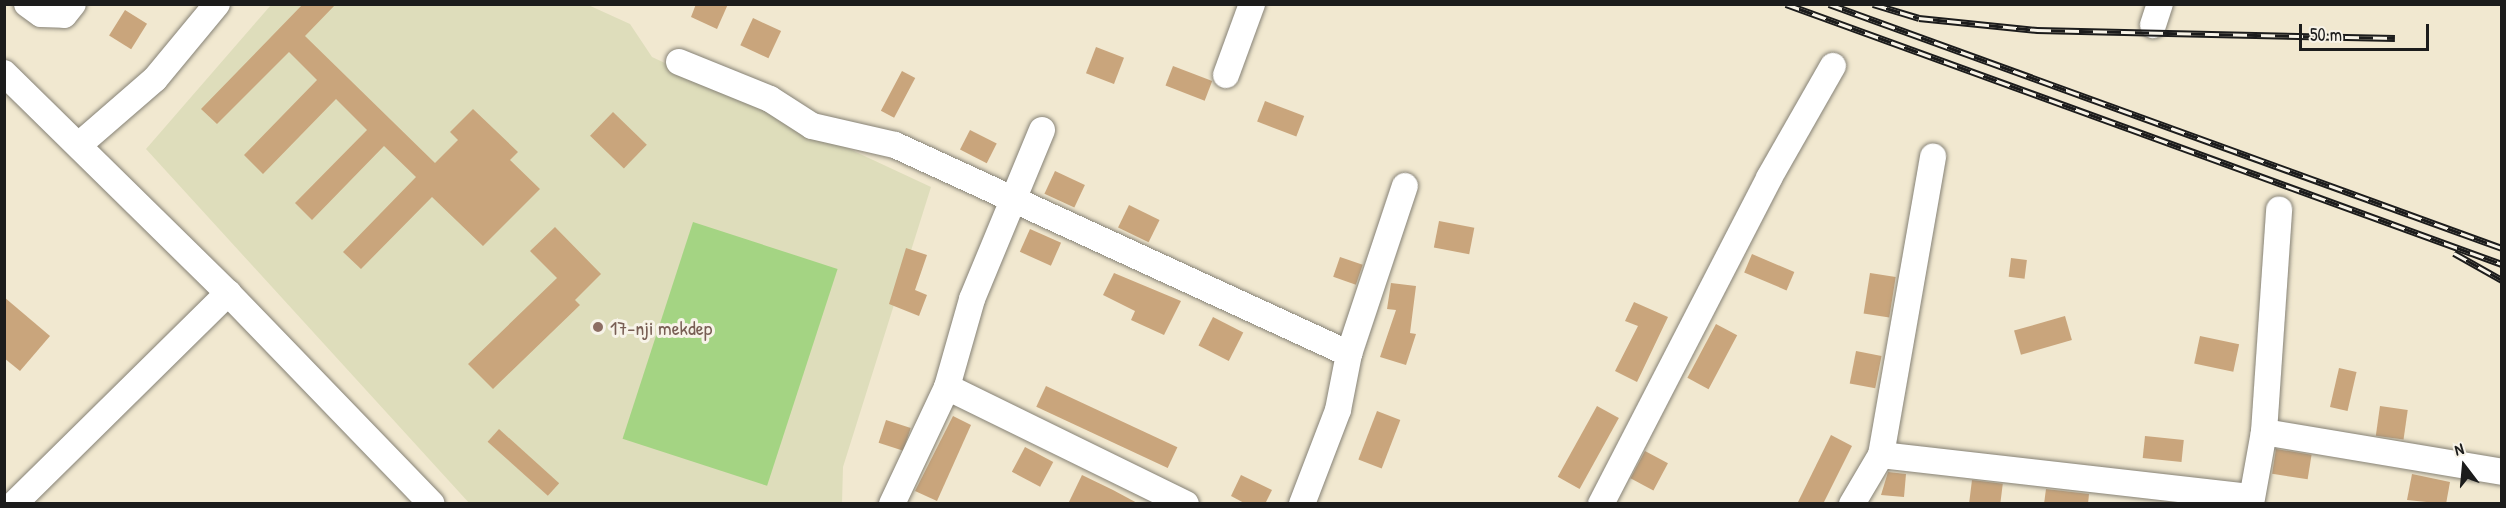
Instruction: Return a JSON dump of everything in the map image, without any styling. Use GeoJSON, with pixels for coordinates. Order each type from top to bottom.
{"type":"FeatureCollection","features":[{"type":"Feature","properties":{"kind":"street"},"geometry":{"type":"LineString","coordinates":[[27,4],[41,14],[64,15],[73,4]]}},
{"type":"Feature","properties":{"kind":"street"},"geometry":{"type":"LineString","coordinates":[[80,144],[154,79],[218,4]]}},
{"type":"Feature","properties":{"kind":"street"},"geometry":{"type":"LineString","coordinates":[[1226,75],[1252,4]]}},
{"type":"Feature","properties":{"kind":"street"},"geometry":{"type":"LineString","coordinates":[[679,62],[770,99],[812,126],[895,145],[1015,198],[1197,287],[1349,354]]}},
{"type":"Feature","properties":{"kind":"street"},"geometry":{"type":"LineString","coordinates":[[1601,504],[1769,178],[1833,66]]}},
{"type":"Feature","properties":{"kind":"street"},"geometry":{"type":"LineString","coordinates":[[4,73],[80,144],[228,293],[432,504]]}},
{"type":"Feature","properties":{"kind":"street"},"geometry":{"type":"LineString","coordinates":[[892,504],[947,387],[972,299],[1042,130]]}},
{"type":"Feature","properties":{"kind":"street"},"geometry":{"type":"LineString","coordinates":[[1852,504],[1881,455],[1933,156]]}},
{"type":"Feature","properties":{"kind":"street"},"geometry":{"type":"LineString","coordinates":[[1302,504],[1338,410],[1349,354],[1405,186]]}},
{"type":"Feature","properties":{"kind":"street"},"geometry":{"type":"LineString","coordinates":[[1881,455],[2252,500],[2264,432],[2279,210]]}},
{"type":"Feature","properties":{"kind":"street"},"geometry":{"type":"LineString","coordinates":[[14,504],[228,293]]}},
{"type":"Feature","properties":{"kind":"street"},"geometry":{"type":"LineString","coordinates":[[947,387],[1186,504]]}},
{"type":"Feature","properties":{"kind":"street"},"geometry":{"type":"LineString","coordinates":[[2264,432],[2502,472]]}},
{"type":"Feature","properties":{"kind":"shaded area","name":"17-nji mekdep"},"geometry":{"type":"Polygon","coordinates":[[[586,4],[630,24],[652,57],[931,187],[843,467],[842,503],[470,504],[146,149],[271,5],[586,4]]]}},
{"type":"Feature","properties":{"kind":"green space"},"geometry":{"type":"Polygon","coordinates":[[[693,222],[838,269],[767,486],[623,439],[693,222]]]}},
{"type":"Feature","properties":{"kind":"building"},"geometry":{"type":"Polygon","coordinates":[[[303,4],[336,4],[305,36],[435,163],[458,140],[450,132],[473,109],[518,152],[510,160],[540,189],[483,246],[432,197],[361,269],[343,252],[416,177],[384,146],[312,220],[295,203],[367,130],[336,99],[263,174],[244,155],[317,80],[289,52],[217,124],[201,109],[303,4]]]}},
{"type":"Feature","properties":{"kind":"building"},"geometry":{"type":"Polygon","coordinates":[[[696,4],[728,4],[717,29],[691,17],[696,4]]]}},
{"type":"Feature","properties":{"kind":"building"},"geometry":{"type":"Polygon","coordinates":[[[125,10],[147,24],[131,49],[109,35],[125,10]]]}},
{"type":"Feature","properties":{"kind":"building"},"geometry":{"type":"Polygon","coordinates":[[[753,18],[781,31],[768,58],[740,45],[753,18]]]}},
{"type":"Feature","properties":{"kind":"building"},"geometry":{"type":"Polygon","coordinates":[[[1096,47],[1124,58],[1114,84],[1086,73],[1096,47]]]}},
{"type":"Feature","properties":{"kind":"building"},"geometry":{"type":"Polygon","coordinates":[[[1173,66],[1212,81],[1205,101],[1165,86],[1173,66]]]}},
{"type":"Feature","properties":{"kind":"building"},"geometry":{"type":"Polygon","coordinates":[[[902,71],[915,78],[894,118],[881,111],[902,71]]]}},
{"type":"Feature","properties":{"kind":"building"},"geometry":{"type":"Polygon","coordinates":[[[1265,101],[1304,116],[1296,137],[1257,122],[1265,101]]]}},
{"type":"Feature","properties":{"kind":"building"},"geometry":{"type":"Polygon","coordinates":[[[613,112],[647,145],[624,168],[590,136],[613,112]]]}},
{"type":"Feature","properties":{"kind":"building"},"geometry":{"type":"Polygon","coordinates":[[[970,130],[997,144],[987,163],[960,150],[970,130]]]}},
{"type":"Feature","properties":{"kind":"building"},"geometry":{"type":"Polygon","coordinates":[[[1055,171],[1085,185],[1074,208],[1044,194],[1055,171]]]}},
{"type":"Feature","properties":{"kind":"building"},"geometry":{"type":"Polygon","coordinates":[[[1129,205],[1160,220],[1149,242],[1118,227],[1129,205]]]}},
{"type":"Feature","properties":{"kind":"building"},"geometry":{"type":"Polygon","coordinates":[[[1439,221],[1474,228],[1469,254],[1434,248],[1439,221]]]}},
{"type":"Feature","properties":{"kind":"building"},"geometry":{"type":"Polygon","coordinates":[[[555,227],[601,274],[575,300],[580,305],[493,389],[468,364],[557,278],[530,251],[555,227]]]}},
{"type":"Feature","properties":{"kind":"building"},"geometry":{"type":"Polygon","coordinates":[[[1030,229],[1061,243],[1051,266],[1020,252],[1030,229]]]}},
{"type":"Feature","properties":{"kind":"building"},"geometry":{"type":"Polygon","coordinates":[[[906,248],[927,255],[915,290],[927,295],[919,316],[889,304],[906,248]]]}},
{"type":"Feature","properties":{"kind":"building"},"geometry":{"type":"Polygon","coordinates":[[[1752,254],[1794,272],[1787,290],[1744,272],[1752,254]]]}},
{"type":"Feature","properties":{"kind":"building"},"geometry":{"type":"Polygon","coordinates":[[[1340,257],[1363,265],[1356,285],[1333,277],[1340,257]]]}},
{"type":"Feature","properties":{"kind":"building"},"geometry":{"type":"Polygon","coordinates":[[[2011,258],[2027,260],[2025,279],[2009,277],[2011,258]]]}},
{"type":"Feature","properties":{"kind":"building"},"geometry":{"type":"Polygon","coordinates":[[[1114,273],[1181,301],[1164,335],[1131,320],[1135,311],[1103,295],[1114,273]]]}},
{"type":"Feature","properties":{"kind":"building"},"geometry":{"type":"Polygon","coordinates":[[[1870,273],[1896,277],[1889,318],[1864,313],[1870,273]]]}},
{"type":"Feature","properties":{"kind":"building"},"geometry":{"type":"Polygon","coordinates":[[[1391,283],[1416,286],[1410,333],[1416,334],[1406,365],[1380,357],[1396,310],[1387,309],[1391,283]]]}},
{"type":"Feature","properties":{"kind":"building"},"geometry":{"type":"Polygon","coordinates":[[[4,297],[50,336],[20,371],[4,358],[4,297]]]}},
{"type":"Feature","properties":{"kind":"building"},"geometry":{"type":"Polygon","coordinates":[[[1634,302],[1668,317],[1637,382],[1615,371],[1638,326],[1625,321],[1634,302]]]}},
{"type":"Feature","properties":{"kind":"building"},"geometry":{"type":"Polygon","coordinates":[[[2065,316],[2072,340],[2021,355],[2014,331],[2065,316]]]}},
{"type":"Feature","properties":{"kind":"building"},"geometry":{"type":"Polygon","coordinates":[[[1213,317],[1243,332],[1229,361],[1198,346],[1213,317]]]}},
{"type":"Feature","properties":{"kind":"building"},"geometry":{"type":"Polygon","coordinates":[[[1716,324],[1737,335],[1709,389],[1687,378],[1716,324]]]}},
{"type":"Feature","properties":{"kind":"building"},"geometry":{"type":"Polygon","coordinates":[[[2200,336],[2239,344],[2233,372],[2194,363],[2200,336]]]}},
{"type":"Feature","properties":{"kind":"building"},"geometry":{"type":"Polygon","coordinates":[[[1856,351],[1882,356],[1875,388],[1850,383],[1856,351]]]}},
{"type":"Feature","properties":{"kind":"building"},"geometry":{"type":"Polygon","coordinates":[[[2339,368],[2357,372],[2348,411],[2330,407],[2339,368]]]}},
{"type":"Feature","properties":{"kind":"building"},"geometry":{"type":"Polygon","coordinates":[[[1046,386],[1177,447],[1168,468],[1036,407],[1046,386]]]}},
{"type":"Feature","properties":{"kind":"building"},"geometry":{"type":"Polygon","coordinates":[[[1597,406],[1619,418],[1580,489],[1558,477],[1597,406]]]}},
{"type":"Feature","properties":{"kind":"building"},"geometry":{"type":"Polygon","coordinates":[[[2380,406],[2408,410],[2404,440],[2376,436],[2380,406]]]}},
{"type":"Feature","properties":{"kind":"building"},"geometry":{"type":"Polygon","coordinates":[[[1377,411],[1400,420],[1382,469],[1358,460],[1377,411]]]}},
{"type":"Feature","properties":{"kind":"building"},"geometry":{"type":"Polygon","coordinates":[[[953,416],[971,425],[937,501],[915,491],[953,416]]]}},
{"type":"Feature","properties":{"kind":"building"},"geometry":{"type":"Polygon","coordinates":[[[886,420],[911,428],[903,451],[879,443],[886,420]]]}},
{"type":"Feature","properties":{"kind":"building"},"geometry":{"type":"Polygon","coordinates":[[[499,429],[559,483],[548,496],[488,442],[499,429]]]}},
{"type":"Feature","properties":{"kind":"building"},"geometry":{"type":"Polygon","coordinates":[[[1831,435],[1852,446],[1823,504],[1797,504],[1831,435]]]}},
{"type":"Feature","properties":{"kind":"building"},"geometry":{"type":"Polygon","coordinates":[[[2145,436],[2184,440],[2181,462],[2143,458],[2145,436]]]}},
{"type":"Feature","properties":{"kind":"building"},"geometry":{"type":"Polygon","coordinates":[[[1025,447],[1053,462],[1040,487],[1012,472],[1025,447]]]}},
{"type":"Feature","properties":{"kind":"building"},"geometry":{"type":"Polygon","coordinates":[[[2276,449],[2312,455],[2308,479],[2272,474],[2276,449]]]}},
{"type":"Feature","properties":{"kind":"building"},"geometry":{"type":"Polygon","coordinates":[[[1645,451],[1668,463],[1653,491],[1630,478],[1645,451]]]}},
{"type":"Feature","properties":{"kind":"building"},"geometry":{"type":"Polygon","coordinates":[[[1888,472],[1906,474],[1904,497],[1881,495],[1888,472]]]}},
{"type":"Feature","properties":{"kind":"building"},"geometry":{"type":"Polygon","coordinates":[[[2412,474],[2450,482],[2446,504],[2407,500],[2412,474]]]}},
{"type":"Feature","properties":{"kind":"building"},"geometry":{"type":"Polygon","coordinates":[[[1082,475],[1113,490],[1139,504],[1068,504],[1082,475]]]}},
{"type":"Feature","properties":{"kind":"building"},"geometry":{"type":"Polygon","coordinates":[[[1241,475],[1272,490],[1265,504],[1246,504],[1231,496],[1241,475]]]}},
{"type":"Feature","properties":{"kind":"building"},"geometry":{"type":"Polygon","coordinates":[[[1972,480],[2003,484],[2000,504],[1969,503],[1972,480]]]}},
{"type":"Feature","properties":{"kind":"building"},"geometry":{"type":"Polygon","coordinates":[[[2046,489],[2089,494],[2088,504],[2044,504],[2046,489]]]}},
{"type":"Feature","properties":{"kind":"railway"},"geometry":{"type":"LineString","coordinates":[[1786,4],[2502,264]]}},
{"type":"Feature","properties":{"kind":"railway"},"geometry":{"type":"LineString","coordinates":[[1829,4],[2502,248]]}},
{"type":"Feature","properties":{"kind":"railway"},"geometry":{"type":"LineString","coordinates":[[1873,4],[1919,18],[2037,30],[2395,38]]}},
{"type":"Feature","properties":{"kind":"railway"},"geometry":{"type":"LineString","coordinates":[[2454,253],[2502,280]]}},
{"type":"Feature","properties":{"kind":"place","name":"17-nji mekdep"},"geometry":{"type":"Point","coordinates":[598,327]}}]}
